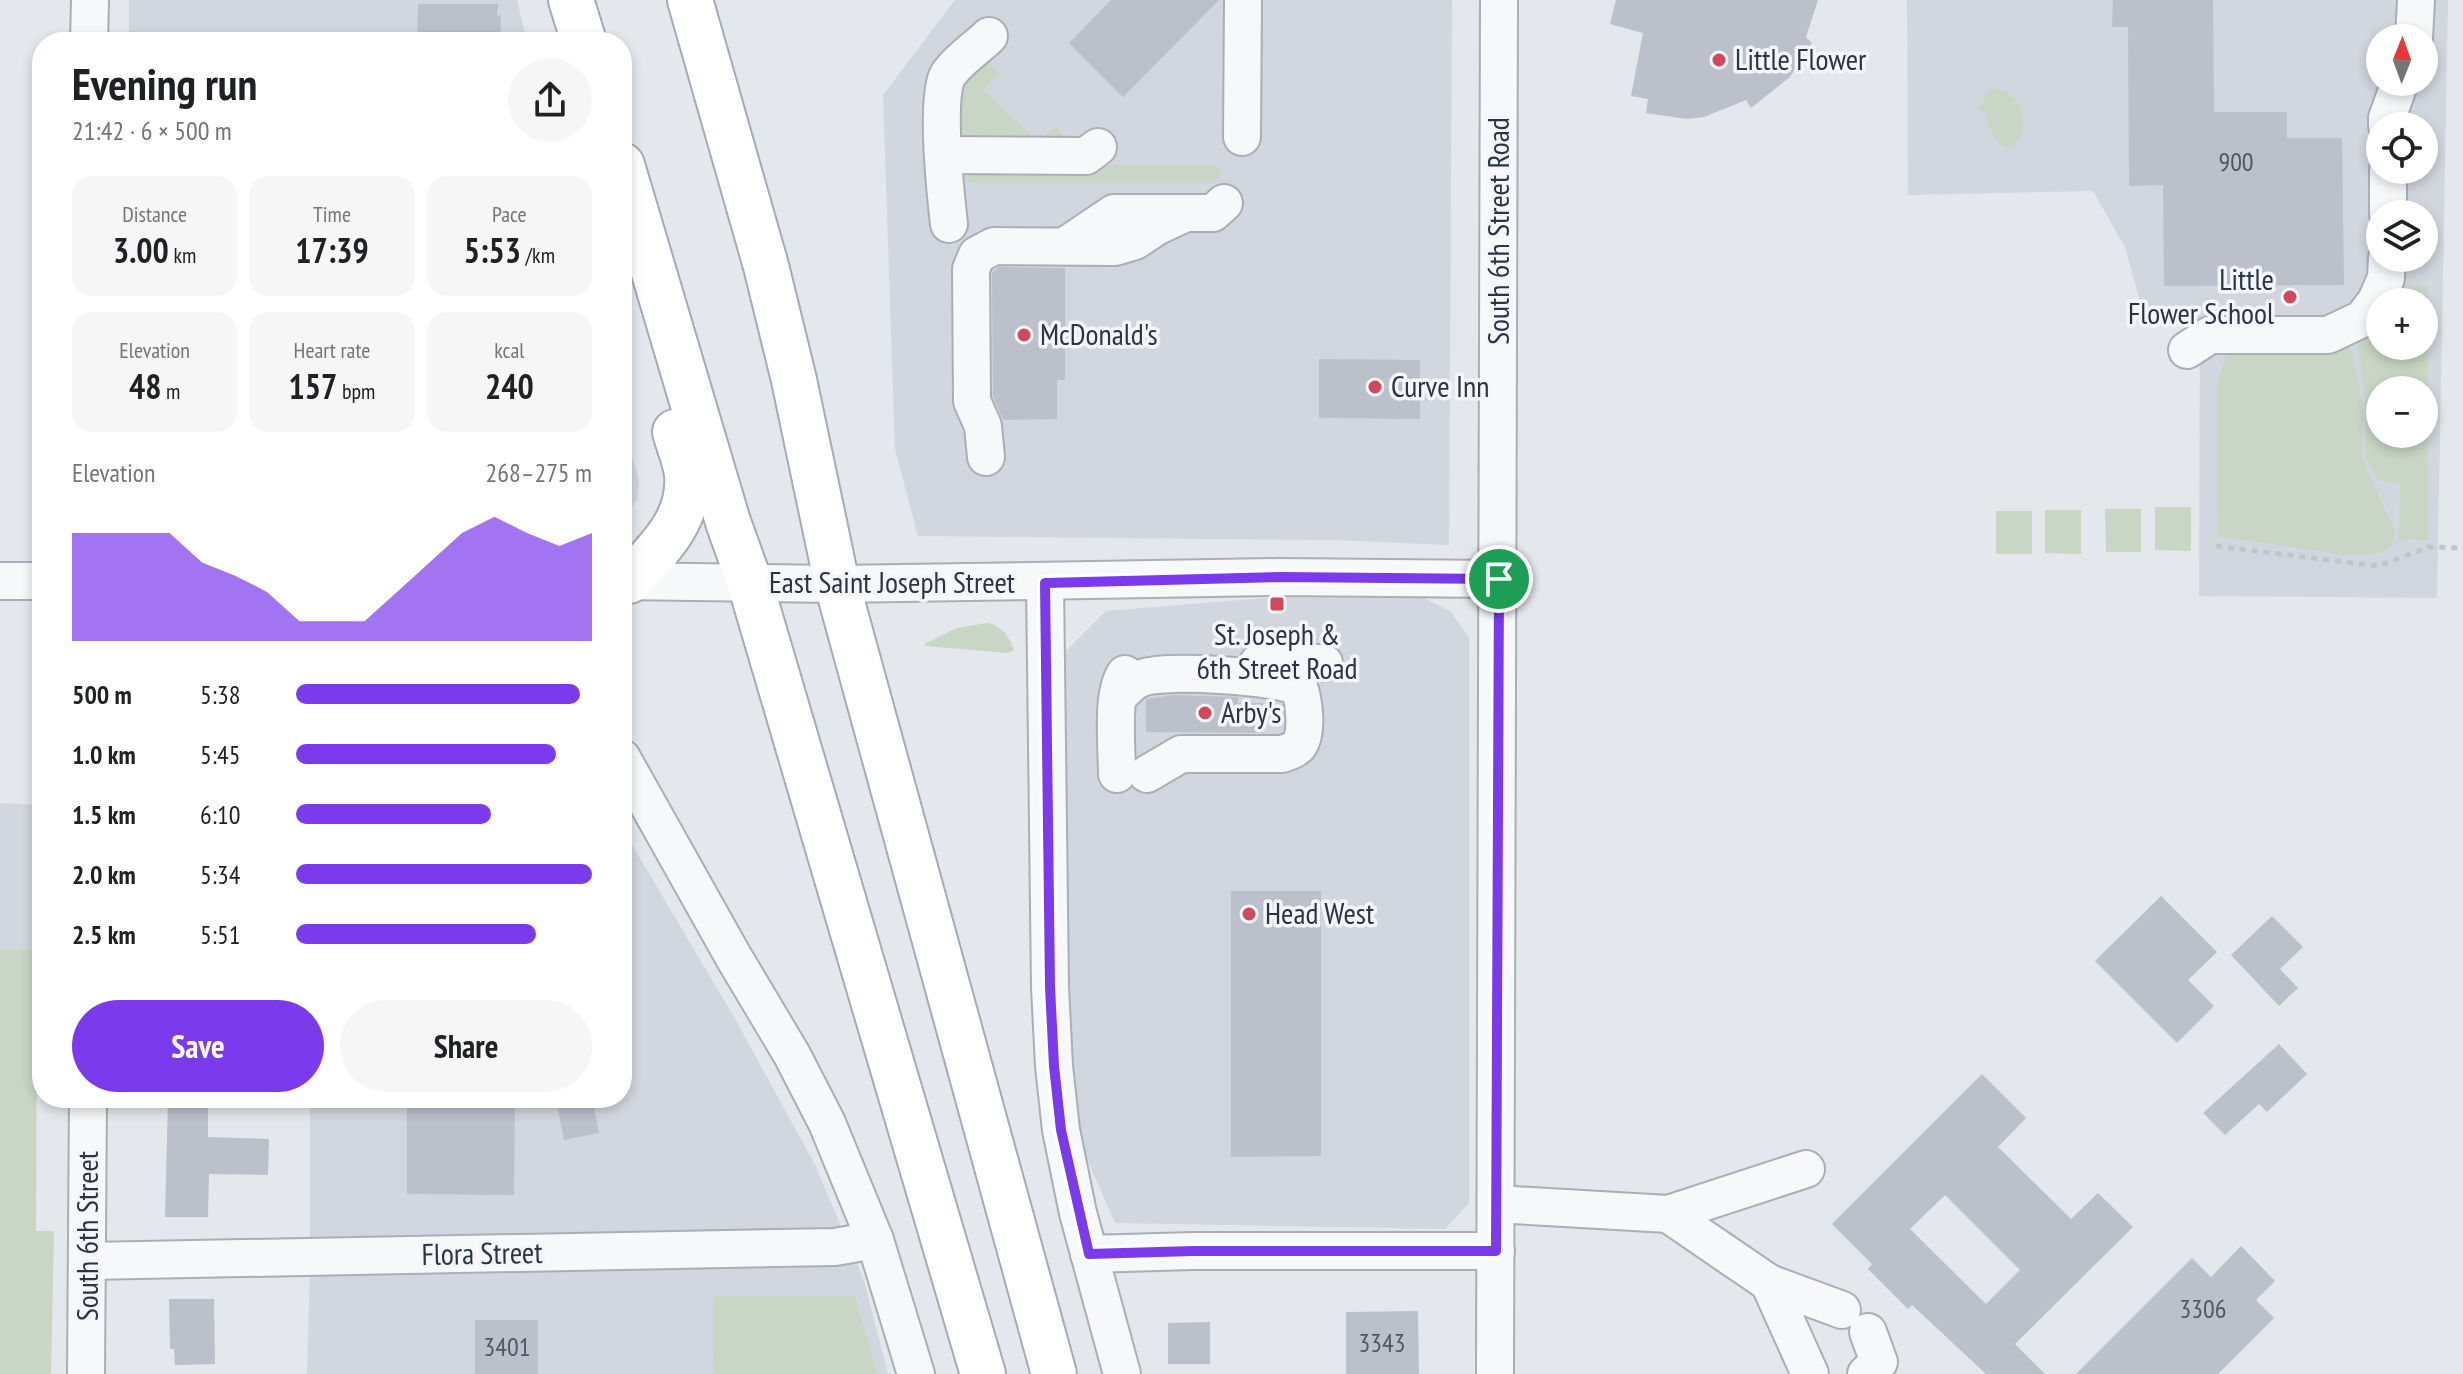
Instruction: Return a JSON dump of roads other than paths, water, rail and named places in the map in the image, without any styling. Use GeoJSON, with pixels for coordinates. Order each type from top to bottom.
{"type":"FeatureCollection","features":[{"type":"Feature","properties":{"kind":"main road"},"geometry":{"type":"LineString","coordinates":[[571,0],[581,32]]}},
{"type":"Feature","properties":{"kind":"main road"},"geometry":{"type":"LineString","coordinates":[[690,0],[766,266],[794,380],[837,584],[1054,1374]]}},
{"type":"Feature","properties":{"kind":"main road"},"geometry":{"type":"LineString","coordinates":[[720,0],[786,237],[794,380]]}},
{"type":"Feature","properties":{"kind":"main road"},"geometry":{"type":"LineString","coordinates":[[632,199],[728,522],[750,583],[983,1374]]}},
{"type":"Feature","properties":{"kind":"main road"},"geometry":{"type":"LineString","coordinates":[[632,287],[687,471],[687,493],[682,516],[657,551],[632,575]]}},
{"type":"Feature","properties":{"kind":"street"},"geometry":{"type":"LineString","coordinates":[[89,32],[90,0]]}},
{"type":"Feature","properties":{"kind":"street"},"geometry":{"type":"LineString","coordinates":[[1242,137],[1243,0]]}},
{"type":"Feature","properties":{"kind":"street","name":"South 6th Street Road"},"geometry":{"type":"LineString","coordinates":[[1495,1374],[1499,0]]}},
{"type":"Feature","properties":{"kind":"street"},"geometry":{"type":"LineString","coordinates":[[2415,24],[2416,0]]}},
{"type":"Feature","properties":{"kind":"street"},"geometry":{"type":"LineString","coordinates":[[949,224],[943,91],[947,76],[989,36]]}},
{"type":"Feature","properties":{"kind":"street"},"geometry":{"type":"LineString","coordinates":[[944,155],[1086,156],[1098,147]]}},
{"type":"Feature","properties":{"kind":"street"},"geometry":{"type":"LineString","coordinates":[[986,457],[983,426],[972,401],[971,269],[977,255],[994,246],[1115,247],[1135,241],[1186,213],[1213,213],[1224,203]]}},
{"type":"Feature","properties":{"kind":"street"},"geometry":{"type":"LineString","coordinates":[[2187,350],[2210,335],[2328,335],[2362,319],[2376,301],[2386,272]]}},
{"type":"Feature","properties":{"kind":"street","name":"East Saint Joseph Street"},"geometry":{"type":"LineString","coordinates":[[632,581],[837,584],[1279,577],[1499,579]]}},
{"type":"Feature","properties":{"kind":"street"},"geometry":{"type":"LineString","coordinates":[[0,581],[32,581]]}},
{"type":"Feature","properties":{"kind":"street"},"geometry":{"type":"LineString","coordinates":[[1045,583],[1050,987],[1054,1066],[1061,1130],[1089,1254],[1122,1374]]}},
{"type":"Feature","properties":{"kind":"street"},"geometry":{"type":"LineString","coordinates":[[1118,697],[1135,681],[1146,676],[1244,676],[1286,681],[1299,687],[1303,696],[1303,734],[1294,750],[1282,754],[1181,754],[1132,774],[1118,697],[1119,682],[1127,672],[1148,663],[1324,663]]}},
{"type":"Feature","properties":{"kind":"street"},"geometry":{"type":"LineString","coordinates":[[632,776],[792,1055],[827,1123],[875,1240],[916,1374]]}},
{"type":"Feature","properties":{"kind":"street","name":"South 6th Street"},"geometry":{"type":"LineString","coordinates":[[86,1374],[88,1108]]}},
{"type":"Feature","properties":{"kind":"street"},"geometry":{"type":"LineString","coordinates":[[1496,1204],[1668,1214],[1806,1169]]}},
{"type":"Feature","properties":{"kind":"street"},"geometry":{"type":"LineString","coordinates":[[1668,1214],[1769,1283],[1855,1321],[1879,1362],[1866,1374]]}},
{"type":"Feature","properties":{"kind":"street","name":"Flora Street"},"geometry":{"type":"LineString","coordinates":[[88,1261],[835,1247],[875,1240]]}},
{"type":"Feature","properties":{"kind":"street"},"geometry":{"type":"LineString","coordinates":[[1089,1254],[1496,1251]]}},
{"type":"Feature","properties":{"kind":"street"},"geometry":{"type":"LineString","coordinates":[[1769,1283],[1810,1374]]}},
{"type":"Feature","properties":{"kind":"place","name":"Little Flower"},"geometry":{"type":"Point","coordinates":[1719,60]}},
{"type":"Feature","properties":{"kind":"place","name":"Little Flower School"},"geometry":{"type":"Point","coordinates":[2290,297]}},
{"type":"Feature","properties":{"kind":"place","name":"McDonald's"},"geometry":{"type":"Point","coordinates":[1024,335]}},
{"type":"Feature","properties":{"kind":"place","name":"Curve Inn"},"geometry":{"type":"Point","coordinates":[1375,387]}},
{"type":"Feature","properties":{"kind":"place","name":"St. Joseph & 6th Street Road"},"geometry":{"type":"Point","coordinates":[1277,604]}},
{"type":"Feature","properties":{"kind":"place","name":"Arby's"},"geometry":{"type":"Point","coordinates":[1205,713]}},
{"type":"Feature","properties":{"kind":"place","name":"Head West"},"geometry":{"type":"Point","coordinates":[1249,914]}}]}
